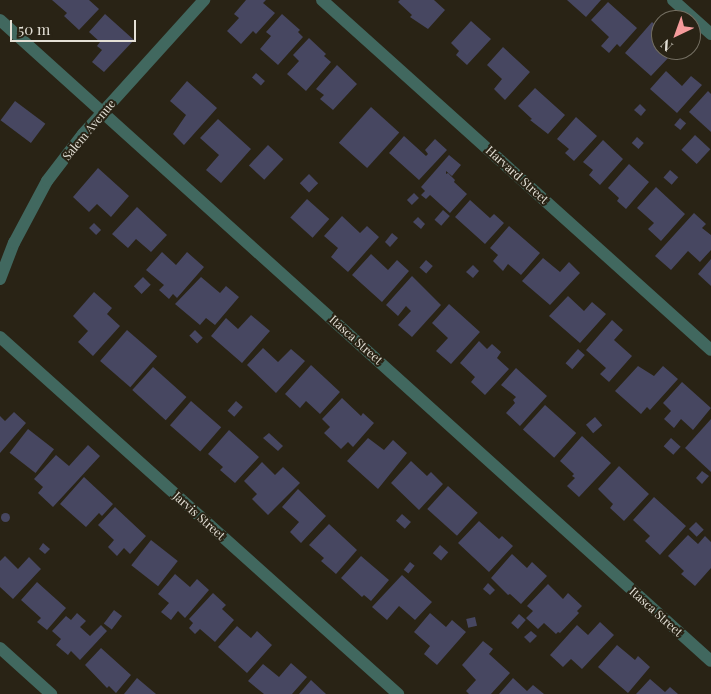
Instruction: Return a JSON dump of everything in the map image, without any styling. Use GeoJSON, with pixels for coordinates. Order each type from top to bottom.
{"type":"FeatureCollection","features":[{"type":"Feature","properties":{"kind":"street","name":"Salem Avenue"},"geometry":{"type":"LineString","coordinates":[[0,279],[14,243],[47,182],[83,134],[204,0]]}},
{"type":"Feature","properties":{"kind":"street","name":"Harvard Street"},"geometry":{"type":"LineString","coordinates":[[322,0],[711,350]]}},
{"type":"Feature","properties":{"kind":"street"},"geometry":{"type":"LineString","coordinates":[[673,0],[711,34]]}},
{"type":"Feature","properties":{"kind":"street","name":"Itasca Street"},"geometry":{"type":"LineString","coordinates":[[0,20],[711,662]]}},
{"type":"Feature","properties":{"kind":"street","name":"Jarvis Street"},"geometry":{"type":"LineString","coordinates":[[0,337],[398,694]]}},
{"type":"Feature","properties":{"kind":"street"},"geometry":{"type":"LineString","coordinates":[[0,648],[51,694]]}},
{"type":"Feature","properties":{"kind":"building"},"geometry":{"type":"Polygon","coordinates":[[[52,0],[89,0],[99,9],[79,30],[64,16],[67,13],[52,0]]]}},
{"type":"Feature","properties":{"kind":"building"},"geometry":{"type":"Polygon","coordinates":[[[246,0],[266,0],[263,3],[275,13],[256,34],[253,31],[241,44],[227,31],[239,18],[234,14],[246,0]]]}},
{"type":"Feature","properties":{"kind":"building"},"geometry":{"type":"Polygon","coordinates":[[[400,0],[434,0],[445,10],[428,29],[410,17],[412,15],[398,2],[400,0]]]}},
{"type":"Feature","properties":{"kind":"building"},"geometry":{"type":"Polygon","coordinates":[[[567,0],[601,0],[586,17],[567,0]]]}},
{"type":"Feature","properties":{"kind":"building"},"geometry":{"type":"Polygon","coordinates":[[[608,2],[637,28],[620,47],[617,44],[609,53],[601,46],[609,37],[591,20],[608,2]]]}},
{"type":"Feature","properties":{"kind":"building"},"geometry":{"type":"Polygon","coordinates":[[[105,14],[134,40],[104,72],[92,62],[102,50],[97,46],[100,42],[89,32],[105,14]]]}},
{"type":"Feature","properties":{"kind":"building"},"geometry":{"type":"Polygon","coordinates":[[[282,14],[300,30],[298,32],[303,37],[278,65],[260,49],[271,36],[266,32],[282,14]]]}},
{"type":"Feature","properties":{"kind":"building"},"geometry":{"type":"Polygon","coordinates":[[[471,21],[491,39],[467,65],[456,55],[459,51],[451,43],[471,21]]]}},
{"type":"Feature","properties":{"kind":"building"},"geometry":{"type":"Polygon","coordinates":[[[651,23],[651,60],[666,60],[651,76],[625,53],[651,23]]]}},
{"type":"Feature","properties":{"kind":"building"},"geometry":{"type":"Polygon","coordinates":[[[309,38],[326,54],[324,56],[331,62],[306,91],[287,74],[299,61],[293,55],[309,38]]]}},
{"type":"Feature","properties":{"kind":"building"},"geometry":{"type":"Polygon","coordinates":[[[503,47],[530,72],[505,100],[494,89],[502,79],[487,65],[503,47]]]}},
{"type":"Feature","properties":{"kind":"building"},"geometry":{"type":"Polygon","coordinates":[[[337,65],[357,84],[333,110],[320,99],[324,95],[316,89],[337,65]]]}},
{"type":"Feature","properties":{"kind":"building"},"geometry":{"type":"Polygon","coordinates":[[[666,71],[682,86],[691,76],[702,85],[677,113],[650,89],[666,71]]]}},
{"type":"Feature","properties":{"kind":"building"},"geometry":{"type":"Polygon","coordinates":[[[256,73],[265,81],[261,85],[252,77],[256,73]]]}},
{"type":"Feature","properties":{"kind":"building"},"geometry":{"type":"Polygon","coordinates":[[[187,81],[217,108],[184,145],[173,134],[186,115],[170,101],[187,81]]]}},
{"type":"Feature","properties":{"kind":"building"},"geometry":{"type":"Polygon","coordinates":[[[535,88],[565,115],[548,134],[530,120],[532,119],[518,106],[535,88]]]}},
{"type":"Feature","properties":{"kind":"building"},"geometry":{"type":"Polygon","coordinates":[[[708,91],[711,94],[711,132],[689,112],[708,91]]]}},
{"type":"Feature","properties":{"kind":"building"},"geometry":{"type":"Polygon","coordinates":[[[15,101],[45,124],[31,143],[1,120],[15,101]]]}},
{"type":"Feature","properties":{"kind":"building"},"geometry":{"type":"Polygon","coordinates":[[[640,104],[646,110],[641,116],[634,110],[640,104]]]}},
{"type":"Feature","properties":{"kind":"building"},"geometry":{"type":"Polygon","coordinates":[[[371,107],[399,132],[367,168],[339,143],[371,107]]]}},
{"type":"Feature","properties":{"kind":"building"},"geometry":{"type":"Polygon","coordinates":[[[576,117],[597,136],[574,161],[565,153],[569,149],[557,139],[576,117]]]}},
{"type":"Feature","properties":{"kind":"building"},"geometry":{"type":"Polygon","coordinates":[[[680,118],[686,123],[680,130],[674,125],[680,118]]]}},
{"type":"Feature","properties":{"kind":"building"},"geometry":{"type":"Polygon","coordinates":[[[218,119],[251,149],[221,183],[206,170],[219,155],[200,138],[218,119]]]}},
{"type":"Feature","properties":{"kind":"building"},"geometry":{"type":"Polygon","coordinates":[[[695,135],[710,149],[697,164],[681,150],[695,135]]]}},
{"type":"Feature","properties":{"kind":"building"},"geometry":{"type":"Polygon","coordinates":[[[404,136],[426,156],[428,154],[425,150],[435,139],[447,150],[419,180],[389,153],[404,136]]]}},
{"type":"Feature","properties":{"kind":"building"},"geometry":{"type":"Polygon","coordinates":[[[637,137],[644,143],[639,149],[632,143],[637,137]]]}},
{"type":"Feature","properties":{"kind":"building"},"geometry":{"type":"Polygon","coordinates":[[[603,140],[623,159],[600,185],[589,175],[593,170],[583,162],[603,140]]]}},
{"type":"Feature","properties":{"kind":"building"},"geometry":{"type":"Polygon","coordinates":[[[268,145],[283,159],[264,180],[249,165],[268,145]]]}},
{"type":"Feature","properties":{"kind":"building"},"geometry":{"type":"Polygon","coordinates":[[[449,155],[461,165],[452,176],[446,171],[446,174],[448,173],[455,180],[454,182],[467,194],[450,213],[430,195],[426,199],[421,195],[425,191],[421,187],[449,155]]]}},
{"type":"Feature","properties":{"kind":"building"},"geometry":{"type":"Polygon","coordinates":[[[629,164],[649,182],[626,209],[617,201],[619,198],[608,188],[629,164]]]}},
{"type":"Feature","properties":{"kind":"building"},"geometry":{"type":"Polygon","coordinates":[[[98,168],[129,196],[111,217],[97,204],[89,212],[73,197],[98,168]]]}},
{"type":"Feature","properties":{"kind":"building"},"geometry":{"type":"Polygon","coordinates":[[[670,170],[678,177],[672,185],[663,178],[670,170]]]}},
{"type":"Feature","properties":{"kind":"building"},"geometry":{"type":"Polygon","coordinates":[[[309,174],[318,183],[309,192],[300,183],[309,174]]]}},
{"type":"Feature","properties":{"kind":"building"},"geometry":{"type":"Polygon","coordinates":[[[656,187],[685,214],[661,241],[648,229],[654,223],[637,208],[656,187]]]}},
{"type":"Feature","properties":{"kind":"building"},"geometry":{"type":"Polygon","coordinates":[[[414,193],[419,198],[412,205],[407,200],[414,193]]]}},
{"type":"Feature","properties":{"kind":"building"},"geometry":{"type":"Polygon","coordinates":[[[307,199],[329,219],[313,238],[290,218],[307,199]]]}},
{"type":"Feature","properties":{"kind":"building"},"geometry":{"type":"Polygon","coordinates":[[[470,200],[490,218],[494,214],[504,223],[485,244],[455,217],[470,200]]]}},
{"type":"Feature","properties":{"kind":"building"},"geometry":{"type":"Polygon","coordinates":[[[137,207],[167,235],[151,252],[136,239],[128,248],[112,234],[137,207]]]}},
{"type":"Feature","properties":{"kind":"building"},"geometry":{"type":"Polygon","coordinates":[[[443,210],[450,216],[441,226],[434,220],[443,210]]]}},
{"type":"Feature","properties":{"kind":"building"},"geometry":{"type":"Polygon","coordinates":[[[694,213],[706,224],[702,228],[711,235],[711,250],[700,262],[688,251],[671,270],[655,256],[694,213]]]}},
{"type":"Feature","properties":{"kind":"building"},"geometry":{"type":"Polygon","coordinates":[[[342,216],[360,233],[367,226],[379,237],[348,272],[331,257],[338,248],[324,236],[342,216]]]}},
{"type":"Feature","properties":{"kind":"building"},"geometry":{"type":"Polygon","coordinates":[[[418,217],[425,224],[421,229],[413,222],[418,217]]]}},
{"type":"Feature","properties":{"kind":"building"},"geometry":{"type":"Polygon","coordinates":[[[94,223],[101,230],[96,235],[89,228],[94,223]]]}},
{"type":"Feature","properties":{"kind":"building"},"geometry":{"type":"Polygon","coordinates":[[[509,226],[540,253],[521,275],[508,264],[503,271],[493,261],[498,255],[490,248],[509,226]]]}},
{"type":"Feature","properties":{"kind":"building"},"geometry":{"type":"Polygon","coordinates":[[[392,233],[398,238],[390,247],[385,242],[392,233]]]}},
{"type":"Feature","properties":{"kind":"building"},"geometry":{"type":"Polygon","coordinates":[[[162,252],[176,265],[187,252],[204,267],[177,298],[173,294],[169,299],[159,290],[164,285],[146,270],[162,252]]]}},
{"type":"Feature","properties":{"kind":"building"},"geometry":{"type":"Polygon","coordinates":[[[371,254],[388,270],[397,260],[409,271],[382,302],[352,275],[371,254]]]}},
{"type":"Feature","properties":{"kind":"building"},"geometry":{"type":"Polygon","coordinates":[[[543,258],[560,272],[569,262],[580,273],[550,305],[522,281],[543,258]]]}},
{"type":"Feature","properties":{"kind":"building"},"geometry":{"type":"Polygon","coordinates":[[[711,259],[711,286],[698,274],[711,259]]]}},
{"type":"Feature","properties":{"kind":"building"},"geometry":{"type":"Polygon","coordinates":[[[426,260],[433,266],[426,273],[419,268],[426,260]]]}},
{"type":"Feature","properties":{"kind":"building"},"geometry":{"type":"Polygon","coordinates":[[[473,265],[479,271],[473,278],[466,272],[473,265]]]}},
{"type":"Feature","properties":{"kind":"building"},"geometry":{"type":"Polygon","coordinates":[[[412,276],[441,305],[412,337],[398,325],[411,311],[406,306],[398,316],[386,305],[412,276]]]}},
{"type":"Feature","properties":{"kind":"building"},"geometry":{"type":"Polygon","coordinates":[[[143,277],[151,285],[142,294],[134,286],[143,277]]]}},
{"type":"Feature","properties":{"kind":"building"},"geometry":{"type":"Polygon","coordinates":[[[201,277],[220,293],[226,286],[239,297],[215,325],[206,318],[200,325],[175,304],[201,277]]]}},
{"type":"Feature","properties":{"kind":"building"},"geometry":{"type":"Polygon","coordinates":[[[94,292],[112,308],[107,314],[120,326],[93,356],[78,342],[88,331],[73,316],[94,292]]]}},
{"type":"Feature","properties":{"kind":"building"},"geometry":{"type":"Polygon","coordinates":[[[568,296],[584,311],[592,302],[606,314],[580,343],[549,316],[568,296]]]}},
{"type":"Feature","properties":{"kind":"building"},"geometry":{"type":"Polygon","coordinates":[[[449,304],[480,332],[451,364],[436,351],[448,338],[432,323],[449,304]]]}},
{"type":"Feature","properties":{"kind":"building"},"geometry":{"type":"Polygon","coordinates":[[[251,315],[270,331],[242,363],[211,336],[226,318],[238,329],[251,315]]]}},
{"type":"Feature","properties":{"kind":"building"},"geometry":{"type":"Polygon","coordinates":[[[612,320],[623,330],[614,340],[632,356],[609,382],[600,374],[606,368],[586,350],[612,320]]]}},
{"type":"Feature","properties":{"kind":"building"},"geometry":{"type":"Polygon","coordinates":[[[127,330],[157,356],[130,387],[100,361],[127,330]]]}},
{"type":"Feature","properties":{"kind":"building"},"geometry":{"type":"Polygon","coordinates":[[[195,330],[203,338],[197,343],[189,336],[195,330]]]}},
{"type":"Feature","properties":{"kind":"building"},"geometry":{"type":"Polygon","coordinates":[[[479,341],[487,349],[492,344],[501,352],[497,358],[509,369],[485,395],[471,382],[475,377],[460,363],[479,341]]]}},
{"type":"Feature","properties":{"kind":"building"},"geometry":{"type":"Polygon","coordinates":[[[263,348],[278,362],[291,349],[305,361],[276,393],[247,365],[263,348]]]}},
{"type":"Feature","properties":{"kind":"building"},"geometry":{"type":"Polygon","coordinates":[[[578,349],[585,355],[572,369],[566,363],[578,349]]]}},
{"type":"Feature","properties":{"kind":"building"},"geometry":{"type":"Polygon","coordinates":[[[311,365],[340,392],[320,414],[306,401],[300,408],[285,394],[311,365]]]}},
{"type":"Feature","properties":{"kind":"building"},"geometry":{"type":"Polygon","coordinates":[[[638,366],[654,376],[663,366],[678,379],[650,410],[647,407],[641,414],[615,391],[638,366]]]}},
{"type":"Feature","properties":{"kind":"building"},"geometry":{"type":"Polygon","coordinates":[[[153,367],[186,397],[166,420],[132,390],[153,367]]]}},
{"type":"Feature","properties":{"kind":"building"},"geometry":{"type":"Polygon","coordinates":[[[516,368],[547,396],[520,426],[506,413],[515,403],[513,400],[516,397],[501,385],[516,368]]]}},
{"type":"Feature","properties":{"kind":"building"},"geometry":{"type":"Polygon","coordinates":[[[682,382],[711,408],[693,430],[681,419],[674,428],[664,419],[671,411],[663,403],[682,382]]]}},
{"type":"Feature","properties":{"kind":"building"},"geometry":{"type":"Polygon","coordinates":[[[342,398],[361,416],[363,413],[374,423],[353,447],[348,442],[341,449],[324,433],[330,427],[322,419],[342,398]]]}},
{"type":"Feature","properties":{"kind":"building"},"geometry":{"type":"Polygon","coordinates":[[[191,401],[221,427],[200,451],[170,425],[191,401]]]}},
{"type":"Feature","properties":{"kind":"building"},"geometry":{"type":"Polygon","coordinates":[[[236,401],[243,407],[234,417],[227,411],[236,401]]]}},
{"type":"Feature","properties":{"kind":"building"},"geometry":{"type":"Polygon","coordinates":[[[545,405],[576,433],[554,458],[523,430],[545,405]]]}},
{"type":"Feature","properties":{"kind":"building"},"geometry":{"type":"Polygon","coordinates":[[[14,412],[26,423],[0,453],[0,416],[5,421],[14,412]]]}},
{"type":"Feature","properties":{"kind":"building"},"geometry":{"type":"Polygon","coordinates":[[[595,417],[602,425],[593,433],[586,425],[595,417]]]}},
{"type":"Feature","properties":{"kind":"building"},"geometry":{"type":"Polygon","coordinates":[[[711,419],[711,472],[685,448],[711,419]]]}},
{"type":"Feature","properties":{"kind":"building"},"geometry":{"type":"Polygon","coordinates":[[[28,429],[54,449],[36,473],[10,453],[28,429]]]}},
{"type":"Feature","properties":{"kind":"building"},"geometry":{"type":"Polygon","coordinates":[[[229,430],[259,457],[235,483],[220,470],[223,467],[208,454],[229,430]]]}},
{"type":"Feature","properties":{"kind":"building"},"geometry":{"type":"Polygon","coordinates":[[[269,433],[283,446],[278,451],[263,438],[269,433]]]}},
{"type":"Feature","properties":{"kind":"building"},"geometry":{"type":"Polygon","coordinates":[[[582,436],[611,463],[579,497],[567,486],[575,478],[572,476],[574,474],[560,461],[582,436]]]}},
{"type":"Feature","properties":{"kind":"building"},"geometry":{"type":"Polygon","coordinates":[[[368,438],[384,450],[393,440],[407,453],[378,489],[347,461],[368,438]]]}},
{"type":"Feature","properties":{"kind":"building"},"geometry":{"type":"Polygon","coordinates":[[[671,438],[681,447],[673,455],[664,446],[671,438]]]}},
{"type":"Feature","properties":{"kind":"building"},"geometry":{"type":"Polygon","coordinates":[[[88,445],[100,456],[53,507],[38,493],[43,487],[34,479],[56,455],[69,466],[88,445]]]}},
{"type":"Feature","properties":{"kind":"building"},"geometry":{"type":"Polygon","coordinates":[[[411,461],[427,476],[431,472],[443,484],[419,510],[391,483],[411,461]]]}},
{"type":"Feature","properties":{"kind":"building"},"geometry":{"type":"Polygon","coordinates":[[[262,462],[275,475],[283,467],[300,483],[268,515],[252,499],[257,494],[244,481],[262,462]]]}},
{"type":"Feature","properties":{"kind":"building"},"geometry":{"type":"Polygon","coordinates":[[[619,466],[649,494],[624,521],[610,508],[613,504],[598,489],[619,466]]]}},
{"type":"Feature","properties":{"kind":"building"},"geometry":{"type":"Polygon","coordinates":[[[702,471],[709,476],[702,484],[696,478],[702,471]]]}},
{"type":"Feature","properties":{"kind":"building"},"geometry":{"type":"Polygon","coordinates":[[[84,477],[113,504],[102,516],[99,513],[86,527],[60,504],[84,477]]]}},
{"type":"Feature","properties":{"kind":"building"},"geometry":{"type":"Polygon","coordinates":[[[448,486],[478,513],[457,536],[427,509],[448,486]]]}},
{"type":"Feature","properties":{"kind":"building"},"geometry":{"type":"Polygon","coordinates":[[[298,489],[326,516],[301,543],[290,532],[299,522],[282,507],[298,489]]]}},
{"type":"Feature","properties":{"kind":"building"},"geometry":{"type":"Polygon","coordinates":[[[654,497],[686,526],[660,555],[645,541],[650,536],[633,520],[654,497]]]}},
{"type":"Feature","properties":{"kind":"building"},"geometry":{"type":"Polygon","coordinates":[[[115,507],[146,536],[130,554],[124,548],[117,556],[108,547],[114,540],[98,525],[115,507]]]}},
{"type":"Feature","properties":{"kind":"building"},"geometry":{"type":"Polygon","coordinates":[[[5,512],[10,517],[5,522],[0,517],[5,512]]]}},
{"type":"Feature","properties":{"kind":"building"},"geometry":{"type":"Polygon","coordinates":[[[402,514],[411,522],[405,529],[396,521],[402,514]]]}},
{"type":"Feature","properties":{"kind":"building"},"geometry":{"type":"Polygon","coordinates":[[[479,521],[499,539],[502,536],[513,546],[489,572],[458,543],[479,521]]]}},
{"type":"Feature","properties":{"kind":"building"},"geometry":{"type":"Polygon","coordinates":[[[696,522],[704,530],[697,537],[689,529],[696,522]]]}},
{"type":"Feature","properties":{"kind":"building"},"geometry":{"type":"Polygon","coordinates":[[[329,524],[357,550],[336,574],[321,561],[324,558],[309,545],[329,524]]]}},
{"type":"Feature","properties":{"kind":"building"},"geometry":{"type":"Polygon","coordinates":[[[688,535],[698,544],[705,536],[711,542],[711,568],[695,586],[681,574],[684,571],[668,556],[688,535]]]}},
{"type":"Feature","properties":{"kind":"building"},"geometry":{"type":"Polygon","coordinates":[[[151,540],[178,561],[158,586],[131,565],[151,540]]]}},
{"type":"Feature","properties":{"kind":"building"},"geometry":{"type":"Polygon","coordinates":[[[43,543],[50,549],[45,554],[39,549],[43,543]]]}},
{"type":"Feature","properties":{"kind":"building"},"geometry":{"type":"Polygon","coordinates":[[[440,545],[448,552],[441,561],[433,553],[440,545]]]}},
{"type":"Feature","properties":{"kind":"building"},"geometry":{"type":"Polygon","coordinates":[[[512,554],[527,568],[532,562],[547,576],[521,604],[510,594],[508,595],[491,578],[512,554]]]}},
{"type":"Feature","properties":{"kind":"building"},"geometry":{"type":"Polygon","coordinates":[[[5,556],[18,569],[29,557],[41,569],[13,599],[0,587],[0,561],[5,556]]]}},
{"type":"Feature","properties":{"kind":"building"},"geometry":{"type":"Polygon","coordinates":[[[361,556],[389,580],[371,601],[364,595],[362,597],[341,578],[361,556]]]}},
{"type":"Feature","properties":{"kind":"building"},"geometry":{"type":"Polygon","coordinates":[[[410,562],[415,566],[408,574],[404,570],[410,562]]]}},
{"type":"Feature","properties":{"kind":"building"},"geometry":{"type":"Polygon","coordinates":[[[175,574],[190,587],[197,579],[209,590],[185,618],[178,611],[171,620],[161,612],[169,603],[158,594],[175,574]]]}},
{"type":"Feature","properties":{"kind":"building"},"geometry":{"type":"Polygon","coordinates":[[[402,575],[432,602],[415,620],[399,606],[387,620],[372,607],[402,575]]]}},
{"type":"Feature","properties":{"kind":"building"},"geometry":{"type":"Polygon","coordinates":[[[37,582],[66,608],[47,630],[37,622],[41,618],[21,600],[37,582]]]}},
{"type":"Feature","properties":{"kind":"building"},"geometry":{"type":"Polygon","coordinates":[[[488,583],[495,590],[490,595],[483,589],[488,583]]]}},
{"type":"Feature","properties":{"kind":"building"},"geometry":{"type":"Polygon","coordinates":[[[548,584],[563,599],[568,593],[582,606],[577,611],[579,613],[560,633],[556,634],[544,623],[538,629],[526,618],[533,611],[527,606],[548,584]]]}},
{"type":"Feature","properties":{"kind":"building"},"geometry":{"type":"Polygon","coordinates":[[[213,593],[226,605],[222,609],[234,620],[215,642],[200,629],[195,634],[189,628],[193,623],[189,619],[213,593]]]}},
{"type":"Feature","properties":{"kind":"building"},"geometry":{"type":"Polygon","coordinates":[[[114,610],[122,616],[112,630],[104,624],[114,610]]]}},
{"type":"Feature","properties":{"kind":"building"},"geometry":{"type":"Polygon","coordinates":[[[77,613],[86,621],[80,627],[90,636],[101,625],[107,631],[80,660],[71,651],[68,655],[56,645],[61,639],[52,631],[66,616],[71,620],[77,613]]]}},
{"type":"Feature","properties":{"kind":"building"},"geometry":{"type":"Polygon","coordinates":[[[430,613],[446,627],[452,620],[466,632],[437,665],[424,654],[430,646],[414,632],[430,613]]]}},
{"type":"Feature","properties":{"kind":"building"},"geometry":{"type":"Polygon","coordinates":[[[519,614],[526,620],[518,629],[511,623],[519,614]]]}},
{"type":"Feature","properties":{"kind":"building"},"geometry":{"type":"Polygon","coordinates":[[[475,617],[477,626],[468,628],[466,619],[475,617]]]}},
{"type":"Feature","properties":{"kind":"building"},"geometry":{"type":"Polygon","coordinates":[[[600,622],[614,635],[582,669],[571,659],[563,667],[550,655],[577,625],[588,635],[600,622]]]}},
{"type":"Feature","properties":{"kind":"building"},"geometry":{"type":"Polygon","coordinates":[[[237,626],[251,638],[257,631],[272,645],[247,673],[218,647],[237,626]]]}},
{"type":"Feature","properties":{"kind":"building"},"geometry":{"type":"Polygon","coordinates":[[[531,631],[537,636],[530,643],[524,637],[531,631]]]}},
{"type":"Feature","properties":{"kind":"building"},"geometry":{"type":"Polygon","coordinates":[[[483,641],[493,649],[489,654],[510,673],[491,694],[469,694],[466,691],[476,680],[462,665],[483,641]]]}},
{"type":"Feature","properties":{"kind":"building"},"geometry":{"type":"Polygon","coordinates":[[[617,645],[635,660],[638,656],[650,667],[628,693],[598,667],[617,645]]]}},
{"type":"Feature","properties":{"kind":"building"},"geometry":{"type":"Polygon","coordinates":[[[101,648],[131,675],[116,693],[109,686],[107,688],[85,665],[101,648]]]}},
{"type":"Feature","properties":{"kind":"building"},"geometry":{"type":"Polygon","coordinates":[[[291,663],[307,677],[292,694],[264,694],[248,681],[263,664],[279,677],[291,663]]]}},
{"type":"Feature","properties":{"kind":"building"},"geometry":{"type":"Polygon","coordinates":[[[137,678],[156,694],[124,694],[137,678]]]}},
{"type":"Feature","properties":{"kind":"building"},"geometry":{"type":"Polygon","coordinates":[[[513,678],[527,691],[533,685],[544,694],[499,694],[513,678]]]}},
{"type":"Feature","properties":{"kind":"building"},"geometry":{"type":"Polygon","coordinates":[[[650,679],[665,692],[670,687],[678,694],[636,694],[650,679]]]}},
{"type":"Feature","properties":{"kind":"building"},"geometry":{"type":"Polygon","coordinates":[[[311,680],[326,694],[299,694],[311,680]]]}}]}
